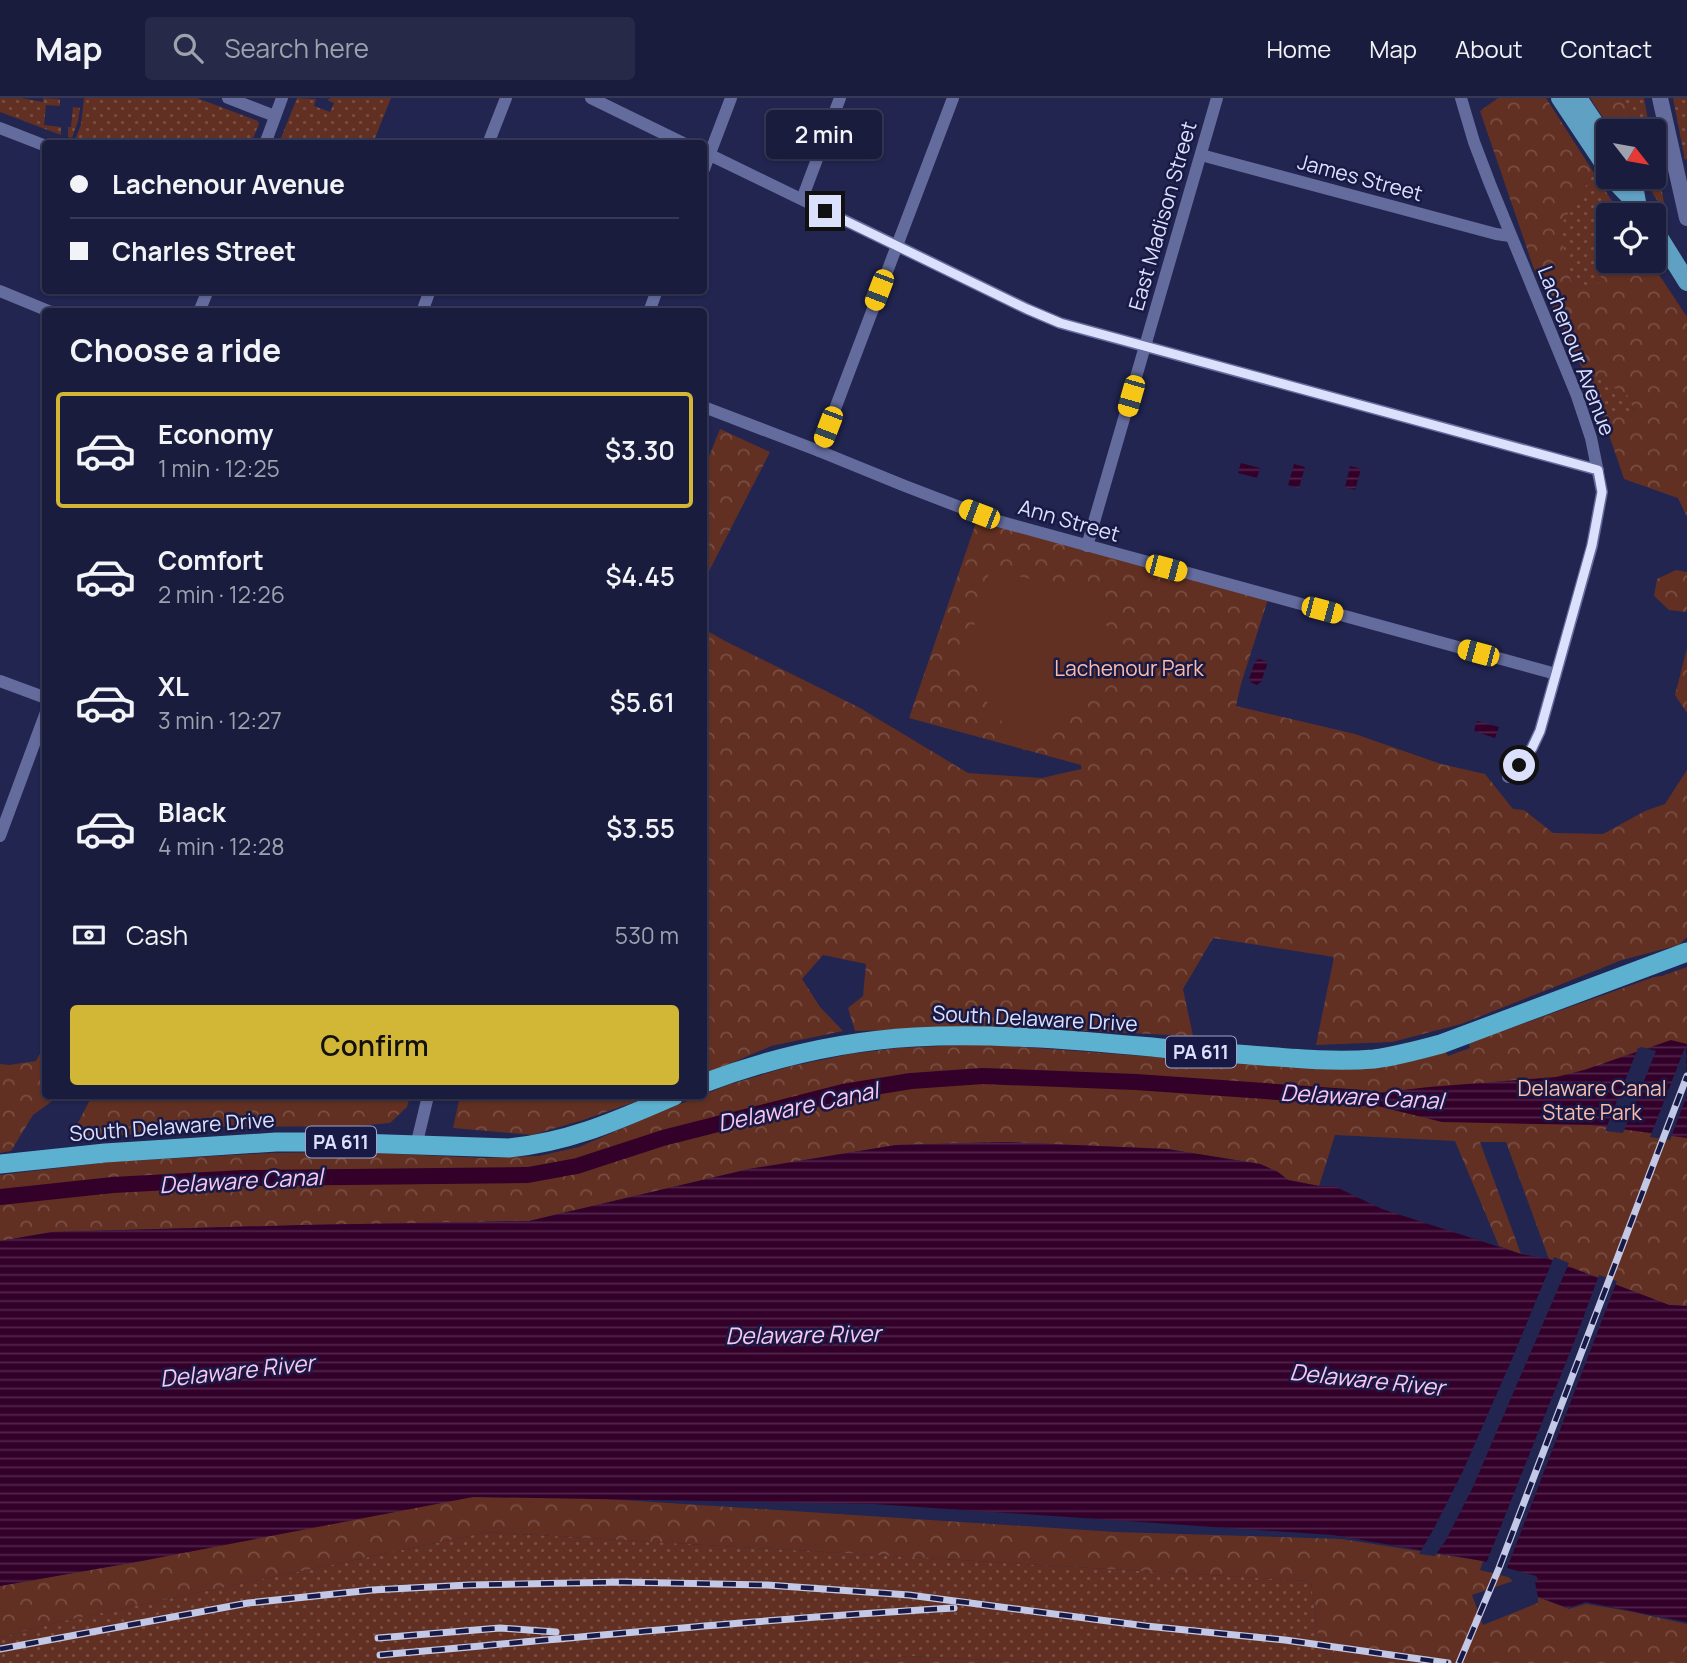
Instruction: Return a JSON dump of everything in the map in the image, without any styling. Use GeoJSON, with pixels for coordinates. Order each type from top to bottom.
{"type":"FeatureCollection","features":[{"type":"Feature","properties":{"kind":"highway","name":"South Delaware Drive"},"geometry":{"type":"LineString","coordinates":[[707,1082],[740,1070],[819,1050],[913,1037],[1062,1039],[1315,1059],[1388,1057],[1441,1044],[1687,952]]}},
{"type":"Feature","properties":{"kind":"highway","name":"South Delaware Drive"},"geometry":{"type":"LineString","coordinates":[[0,1164],[105,1153],[276,1142],[499,1149],[538,1145],[588,1132],[667,1099]]}},
{"type":"Feature","properties":{"kind":"main road"},"geometry":{"type":"LineString","coordinates":[[1560,98],[1596,152]]}},
{"type":"Feature","properties":{"kind":"main road"},"geometry":{"type":"LineString","coordinates":[[1578,98],[1596,125]]}},
{"type":"Feature","properties":{"kind":"main road"},"geometry":{"type":"LineString","coordinates":[[1621,189],[1635,203]]}},
{"type":"Feature","properties":{"kind":"main road"},"geometry":{"type":"LineString","coordinates":[[1666,248],[1687,282]]}},
{"type":"Feature","properties":{"kind":"street"},"geometry":{"type":"LineString","coordinates":[[228,98],[275,116]]}},
{"type":"Feature","properties":{"kind":"street"},"geometry":{"type":"LineString","coordinates":[[266,140],[282,98]]}},
{"type":"Feature","properties":{"kind":"street"},"geometry":{"type":"LineString","coordinates":[[490,140],[506,98]]}},
{"type":"Feature","properties":{"kind":"street"},"geometry":{"type":"LineString","coordinates":[[591,98],[677,140]]}},
{"type":"Feature","properties":{"kind":"street"},"geometry":{"type":"LineString","coordinates":[[707,152],[731,98]]}},
{"type":"Feature","properties":{"kind":"street"},"geometry":{"type":"LineString","coordinates":[[802,199],[840,98]]}},
{"type":"Feature","properties":{"kind":"street"},"geometry":{"type":"LineString","coordinates":[[819,451],[953,98]]}},
{"type":"Feature","properties":{"kind":"street","name":"East Madison Street"},"geometry":{"type":"LineString","coordinates":[[1087,546],[1217,98]]}},
{"type":"Feature","properties":{"kind":"street","name":"Lachenour Avenue"},"geometry":{"type":"LineString","coordinates":[[1461,98],[1477,150],[1510,236],[1577,396],[1591,438],[1602,492],[1595,533],[1540,731],[1532,748],[1508,776]]}},
{"type":"Feature","properties":{"kind":"street"},"geometry":{"type":"LineString","coordinates":[[1660,98],[1687,218]]}},
{"type":"Feature","properties":{"kind":"street"},"geometry":{"type":"LineString","coordinates":[[0,128],[42,144]]}},
{"type":"Feature","properties":{"kind":"street"},"geometry":{"type":"LineString","coordinates":[[707,154],[1051,319],[1598,470]]}},
{"type":"Feature","properties":{"kind":"street","name":"James Street"},"geometry":{"type":"LineString","coordinates":[[1201,155],[1510,236]]}},
{"type":"Feature","properties":{"kind":"street"},"geometry":{"type":"LineString","coordinates":[[0,291],[42,308]]}},
{"type":"Feature","properties":{"kind":"street","name":"Ann Street"},"geometry":{"type":"LineString","coordinates":[[707,408],[991,519],[1556,674]]}},
{"type":"Feature","properties":{"kind":"street"},"geometry":{"type":"LineString","coordinates":[[0,681],[42,697]]}},
{"type":"Feature","properties":{"kind":"street"},"geometry":{"type":"LineString","coordinates":[[0,836],[42,723]]}},
{"type":"Feature","properties":{"kind":"street"},"geometry":{"type":"LineString","coordinates":[[416,1146],[427,1099]]}},
{"type":"Feature","properties":{"kind":"green space"},"geometry":{"type":"Polygon","coordinates":[[[0,98],[43,102],[43,98],[60,99],[60,106],[46,105],[44,125],[61,127],[61,135],[0,112],[0,98]]]}},
{"type":"Feature","properties":{"kind":"green space"},"geometry":{"type":"Polygon","coordinates":[[[84,98],[197,98],[258,121],[259,124],[252,140],[75,140],[81,124],[84,98]]]}},
{"type":"Feature","properties":{"kind":"green space"},"geometry":{"type":"Polygon","coordinates":[[[297,98],[316,99],[314,106],[330,112],[334,103],[327,100],[331,98],[391,98],[374,140],[280,140],[297,98]]]}},
{"type":"Feature","properties":{"kind":"green space"},"geometry":{"type":"Polygon","coordinates":[[[1498,98],[1546,98],[1594,173],[1559,228],[1571,281],[1597,288],[1602,273],[1658,273],[1687,317],[1687,517],[1678,498],[1624,479],[1603,417],[1634,410],[1627,395],[1583,370],[1534,269],[1480,111],[1498,98]]]}},
{"type":"Feature","properties":{"kind":"green space"},"geometry":{"type":"Polygon","coordinates":[[[1590,98],[1622,98],[1633,119],[1604,119],[1590,98]]]}},
{"type":"Feature","properties":{"kind":"green space"},"geometry":{"type":"Polygon","coordinates":[[[1622,98],[1644,98],[1648,119],[1633,119],[1622,98]]]}},
{"type":"Feature","properties":{"kind":"green space"},"geometry":{"type":"Polygon","coordinates":[[[1673,98],[1687,98],[1685,160],[1673,98]]]}},
{"type":"Feature","properties":{"kind":"green space"},"geometry":{"type":"Polygon","coordinates":[[[73,107],[80,108],[72,138],[68,137],[68,127],[71,127],[73,107]]]}},
{"type":"Feature","properties":{"kind":"green space"},"geometry":{"type":"Polygon","coordinates":[[[1594,173],[1596,189],[1604,189],[1613,203],[1596,203],[1596,273],[1602,273],[1597,289],[1571,281],[1558,228],[1594,173]]]}},
{"type":"Feature","properties":{"kind":"green space"},"geometry":{"type":"Polygon","coordinates":[[[1650,189],[1662,189],[1664,203],[1659,203],[1650,189]]]}},
{"type":"Feature","properties":{"kind":"green space"},"geometry":{"type":"Polygon","coordinates":[[[1583,370],[1628,395],[1634,411],[1603,417],[1583,370]]]}},
{"type":"Feature","properties":{"kind":"green space"},"geometry":{"type":"Polygon","coordinates":[[[720,429],[770,452],[707,575],[707,462],[720,429]]]}},
{"type":"Feature","properties":{"kind":"green space","name":"Lachenour Park"},"geometry":{"type":"Polygon","coordinates":[[[979,514],[1269,596],[1236,706],[1355,734],[1441,764],[1485,774],[1513,809],[1524,810],[1553,833],[1603,834],[1645,811],[1665,804],[1687,770],[1687,937],[1679,945],[1622,960],[1461,1024],[1392,1042],[1316,1045],[1334,957],[1213,938],[1183,989],[1193,1036],[1001,1027],[855,1031],[848,1008],[863,996],[866,964],[823,955],[802,979],[820,1007],[843,1031],[771,1046],[707,1074],[707,631],[860,708],[968,773],[1042,778],[1081,769],[1081,765],[909,718],[979,514]]]}},
{"type":"Feature","properties":{"kind":"green space","name":"Lachenour Park"},"geometry":{"type":"Polygon","coordinates":[[[990,570],[1106,596],[1100,617],[1136,665],[1024,751],[972,682],[976,678],[961,673],[990,570]]]}},
{"type":"Feature","properties":{"kind":"green space"},"geometry":{"type":"Polygon","coordinates":[[[1676,570],[1687,572],[1687,612],[1669,610],[1654,596],[1657,579],[1676,570]]]}},
{"type":"Feature","properties":{"kind":"green space"},"geometry":{"type":"Polygon","coordinates":[[[1687,648],[1687,713],[1675,695],[1687,648]]]}},
{"type":"Feature","properties":{"kind":"green space","name":"Delaware Canal State Park"},"geometry":{"type":"Polygon","coordinates":[[[1687,967],[1687,1306],[1669,1305],[1549,1259],[1506,1142],[1480,1142],[1521,1254],[1499,1246],[1455,1141],[1335,1135],[1319,1186],[1288,1180],[1260,1164],[1167,1149],[1005,1142],[896,1145],[749,1169],[529,1221],[52,1232],[0,1241],[0,1175],[110,1162],[271,1153],[356,1152],[483,1158],[539,1156],[579,1147],[693,1099],[707,1099],[707,1093],[728,1085],[788,1067],[850,1054],[899,1048],[984,1044],[1235,1063],[1388,1065],[1446,1052],[1448,1056],[1470,1048],[1469,1043],[1687,967]]]}},
{"type":"Feature","properties":{"kind":"green space"},"geometry":{"type":"Polygon","coordinates":[[[42,1050],[42,1099],[55,1099],[33,1115],[11,1151],[0,1153],[0,1064],[36,1061],[42,1050]]]}},
{"type":"Feature","properties":{"kind":"green space"},"geometry":{"type":"Polygon","coordinates":[[[90,1099],[409,1099],[407,1107],[390,1123],[355,1126],[216,1127],[69,1140],[90,1099]]]}},
{"type":"Feature","properties":{"kind":"green space"},"geometry":{"type":"Polygon","coordinates":[[[459,1099],[643,1099],[532,1135],[453,1128],[459,1099]]]}},
{"type":"Feature","properties":{"kind":"green space"},"geometry":{"type":"Polygon","coordinates":[[[407,1486],[1116,1532],[1341,1539],[1483,1561],[1480,1570],[1508,1577],[1513,1581],[1472,1595],[1483,1625],[1538,1603],[1538,1597],[1569,1609],[1586,1604],[1687,1624],[1687,1663],[1335,1663],[1319,1644],[1311,1581],[488,1532],[58,1622],[0,1638],[0,1586],[147,1560],[407,1486]]]}},
{"type":"Feature","properties":{"kind":"green space"},"geometry":{"type":"Polygon","coordinates":[[[488,1532],[1311,1581],[1319,1644],[1335,1663],[1045,1663],[909,1656],[847,1663],[0,1663],[0,1638],[58,1622],[488,1532]]]}},
{"type":"Feature","properties":{"kind":"green space"},"geometry":{"type":"Polygon","coordinates":[[[909,1656],[1045,1663],[847,1663],[909,1656]]]}},
{"type":"Feature","properties":{"kind":"water"},"geometry":{"type":"Polygon","coordinates":[[[1241,463],[1260,468],[1257,478],[1238,473],[1241,463]]]}},
{"type":"Feature","properties":{"kind":"water"},"geometry":{"type":"Polygon","coordinates":[[[1294,464],[1305,467],[1299,488],[1288,485],[1294,464]]]}},
{"type":"Feature","properties":{"kind":"water"},"geometry":{"type":"Polygon","coordinates":[[[1350,466],[1361,469],[1355,490],[1345,487],[1350,466]]]}},
{"type":"Feature","properties":{"kind":"water"},"geometry":{"type":"Polygon","coordinates":[[[1259,659],[1267,665],[1261,682],[1257,685],[1249,679],[1255,661],[1259,659]]]}},
{"type":"Feature","properties":{"kind":"water"},"geometry":{"type":"Polygon","coordinates":[[[1477,721],[1499,727],[1495,738],[1474,731],[1477,721]]]}},
{"type":"Feature","properties":{"kind":"water"},"geometry":{"type":"Polygon","coordinates":[[[1671,1040],[1687,1044],[1687,1138],[1591,1125],[1442,1122],[1341,1097],[1556,1077],[1671,1040]]]}},
{"type":"Feature","properties":{"kind":"water","name":"Delaware River"},"geometry":{"type":"Polygon","coordinates":[[[1005,1142],[1167,1149],[1260,1164],[1288,1180],[1334,1186],[1382,1209],[1521,1254],[1549,1259],[1669,1305],[1687,1306],[1687,1622],[1586,1602],[1568,1608],[1538,1597],[1536,1576],[1483,1561],[1333,1535],[874,1504],[473,1497],[0,1586],[0,1241],[52,1232],[529,1221],[749,1169],[896,1145],[1005,1142]]]}},
{"type":"Feature","properties":{"kind":"pier"},"geometry":{"type":"Polygon","coordinates":[[[1686,1045],[1687,1095],[1670,1140],[1650,1137],[1686,1045]]]}},
{"type":"Feature","properties":{"kind":"pier"},"geometry":{"type":"Polygon","coordinates":[[[1638,1048],[1656,1051],[1623,1133],[1605,1131],[1638,1048]]]}},
{"type":"Feature","properties":{"kind":"pier"},"geometry":{"type":"Polygon","coordinates":[[[1554,1257],[1569,1263],[1473,1487],[1435,1556],[1419,1554],[1462,1473],[1554,1257]]]}},
{"type":"Feature","properties":{"kind":"pier"},"geometry":{"type":"Polygon","coordinates":[[[1599,1275],[1617,1281],[1506,1571],[1485,1566],[1576,1337],[1599,1275]]]}},
{"type":"Feature","properties":{"kind":"waterway","name":"Delaware Canal"},"geometry":{"type":"LineString","coordinates":[[0,1197],[113,1185],[244,1178],[528,1175],[577,1166],[663,1138],[843,1092],[911,1081],[983,1076],[1136,1082],[1363,1098]]}},
{"type":"Feature","properties":{"kind":"railway"},"geometry":{"type":"LineString","coordinates":[[1459,1663],[1499,1568],[1687,1076]]}},
{"type":"Feature","properties":{"kind":"railway"},"geometry":{"type":"LineString","coordinates":[[0,1649],[248,1603],[372,1590],[622,1582],[767,1585],[909,1595],[1146,1626],[1285,1640],[1448,1663]]}},
{"type":"Feature","properties":{"kind":"railway"},"geometry":{"type":"LineString","coordinates":[[380,1655],[738,1623],[954,1608]]}},
{"type":"Feature","properties":{"kind":"railway"},"geometry":{"type":"LineString","coordinates":[[378,1638],[500,1628],[556,1632]]}},
{"type":"Feature","properties":{"kind":"route"},"geometry":{"type":"LineString","coordinates":[[825,211],[1060,323],[1598,470],[1602,492],[1592,545],[1540,731],[1532,748],[1519,765]]}}]}
